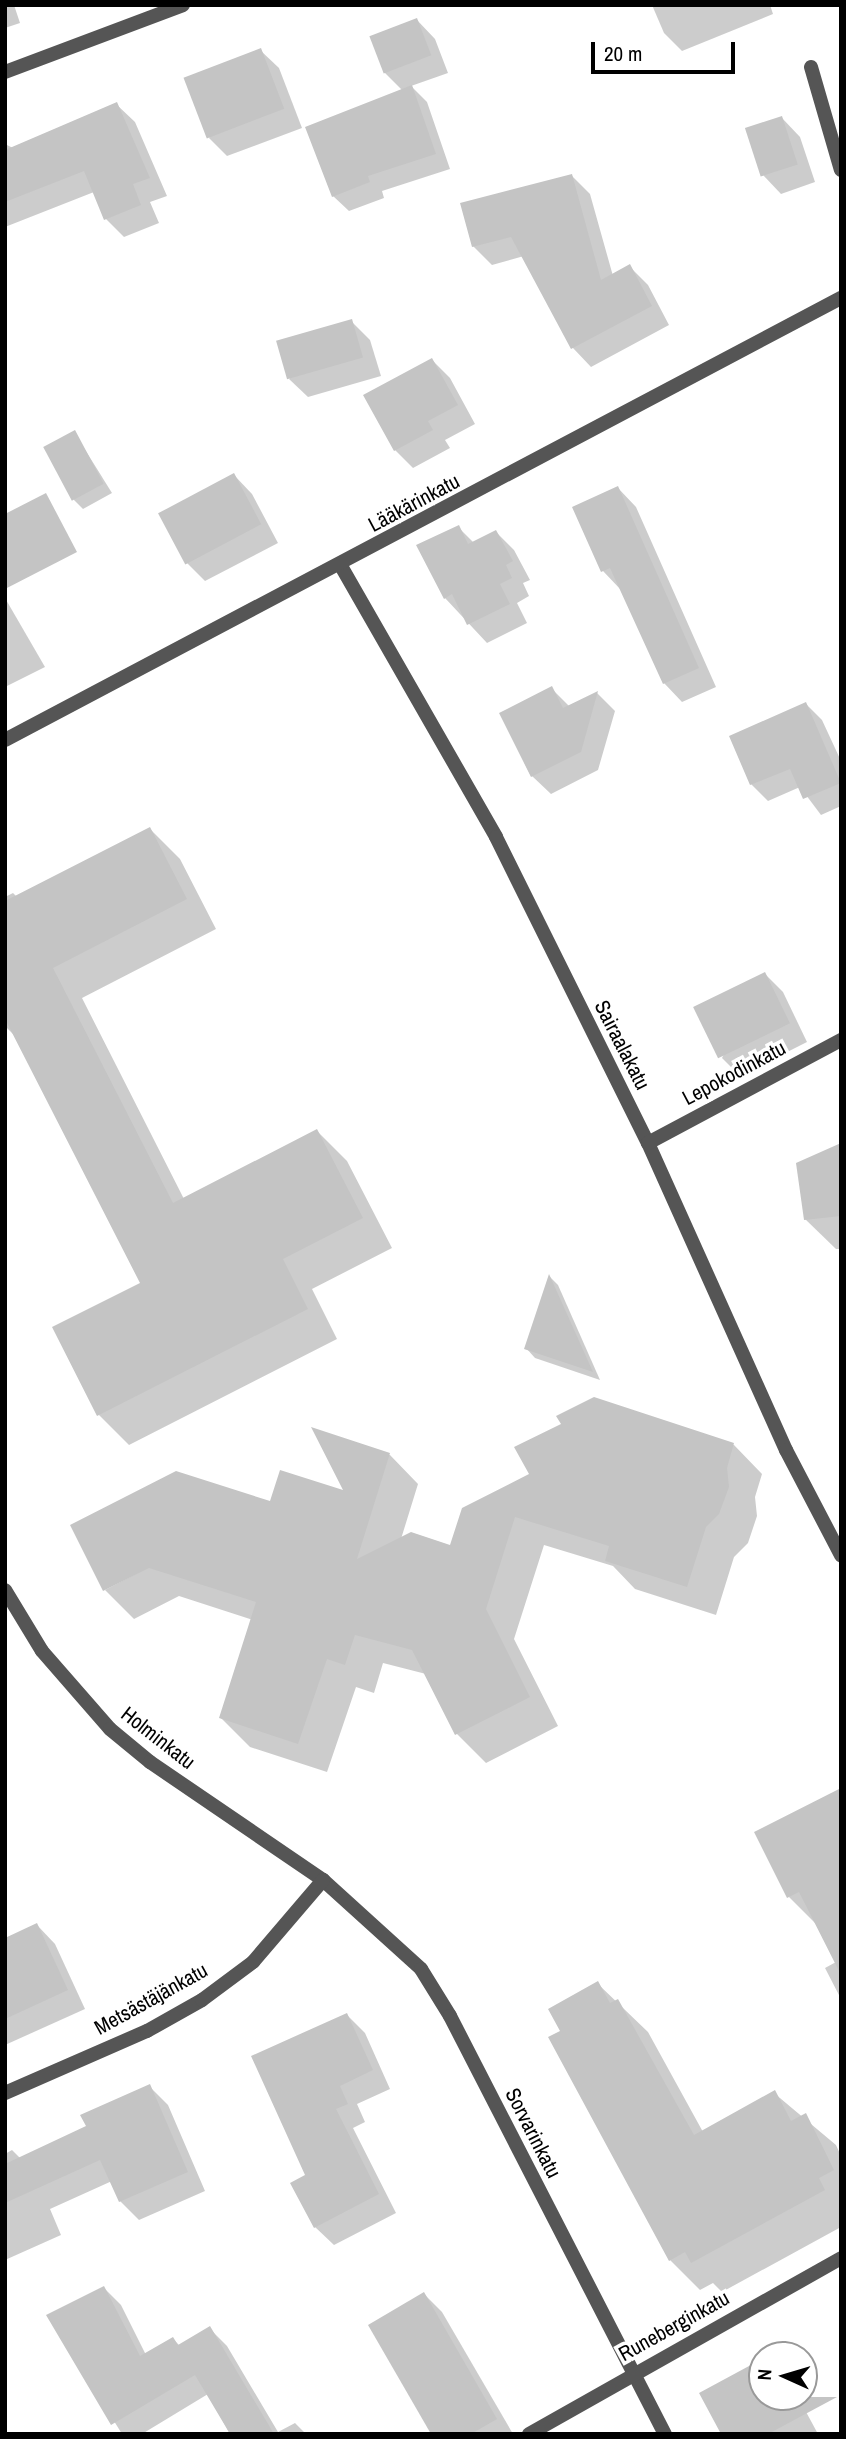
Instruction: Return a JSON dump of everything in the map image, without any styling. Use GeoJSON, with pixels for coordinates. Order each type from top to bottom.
{"type":"FeatureCollection","features":[{"type":"Feature","properties":{"kind":"street"},"geometry":{"type":"LineString","coordinates":[[5,72],[183,5]]}},
{"type":"Feature","properties":{"kind":"street"},"geometry":{"type":"LineString","coordinates":[[811,67],[841,170]]}},
{"type":"Feature","properties":{"kind":"street","name":"Lääkärinkatu"},"geometry":{"type":"LineString","coordinates":[[5,740],[341,566],[841,298]]}},
{"type":"Feature","properties":{"kind":"street","name":"Sairaalakatu"},"geometry":{"type":"LineString","coordinates":[[341,566],[496,837],[648,1143],[786,1450],[841,1555]]}},
{"type":"Feature","properties":{"kind":"street","name":"Lepokodinkatu"},"geometry":{"type":"LineString","coordinates":[[648,1143],[841,1040]]}},
{"type":"Feature","properties":{"kind":"street","name":"Holminkatu"},"geometry":{"type":"LineString","coordinates":[[5,1590],[42,1651],[110,1729],[150,1762],[323,1881]]}},
{"type":"Feature","properties":{"kind":"street","name":"Metsästäjänkatu"},"geometry":{"type":"LineString","coordinates":[[5,2093],[147,2031],[202,2000],[253,1962],[323,1881]]}},
{"type":"Feature","properties":{"kind":"street","name":"Sorvarinkatu"},"geometry":{"type":"LineString","coordinates":[[323,1881],[421,1969],[450,2016],[631,2373],[665,2434]]}},
{"type":"Feature","properties":{"kind":"street","name":"Runeberginkatu"},"geometry":{"type":"LineString","coordinates":[[529,2434],[631,2373],[841,2258]]}},
{"type":"Feature","properties":{"kind":"building"},"geometry":{"type":"Polygon","coordinates":[[[417,18],[431,55],[384,74],[369,36],[417,18]]]}},
{"type":"Feature","properties":{"kind":"building"},"geometry":{"type":"Polygon","coordinates":[[[261,48],[284,109],[207,138],[184,78],[261,48]]]}},
{"type":"Feature","properties":{"kind":"building"},"geometry":{"type":"Polygon","coordinates":[[[412,85],[436,154],[368,176],[370,182],[332,197],[305,127],[412,85]]]}},
{"type":"Feature","properties":{"kind":"building"},"geometry":{"type":"Polygon","coordinates":[[[117,102],[150,178],[133,184],[141,205],[104,220],[84,171],[5,202],[5,150],[117,102]]]}},
{"type":"Feature","properties":{"kind":"building"},"geometry":{"type":"Polygon","coordinates":[[[782,116],[798,165],[761,177],[745,128],[782,116]]]}},
{"type":"Feature","properties":{"kind":"building"},"geometry":{"type":"Polygon","coordinates":[[[572,174],[601,280],[630,264],[652,306],[571,349],[511,237],[472,247],[460,203],[572,174]]]}},
{"type":"Feature","properties":{"kind":"building"},"geometry":{"type":"Polygon","coordinates":[[[352,319],[363,357],[287,379],[276,341],[352,319]]]}},
{"type":"Feature","properties":{"kind":"building"},"geometry":{"type":"Polygon","coordinates":[[[432,358],[458,405],[428,421],[433,430],[394,451],[363,395],[432,358]]]}},
{"type":"Feature","properties":{"kind":"building"},"geometry":{"type":"Polygon","coordinates":[[[75,430],[104,484],[72,501],[43,447],[75,430]]]}},
{"type":"Feature","properties":{"kind":"building"},"geometry":{"type":"Polygon","coordinates":[[[234,473],[261,524],[185,565],[158,513],[234,473]]]}},
{"type":"Feature","properties":{"kind":"building"},"geometry":{"type":"Polygon","coordinates":[[[618,486],[699,668],[663,684],[610,568],[601,572],[572,507],[618,486]]]}},
{"type":"Feature","properties":{"kind":"building"},"geometry":{"type":"Polygon","coordinates":[[[46,493],[77,552],[5,589],[5,514],[46,493]]]}},
{"type":"Feature","properties":{"kind":"building"},"geometry":{"type":"Polygon","coordinates":[[[459,525],[468,544],[496,530],[513,561],[506,565],[512,578],[500,584],[510,604],[467,625],[452,594],[444,599],[416,545],[459,525]]]}},
{"type":"Feature","properties":{"kind":"building"},"geometry":{"type":"Polygon","coordinates":[[[552,686],[563,708],[598,691],[581,752],[531,777],[499,713],[552,686]]]}},
{"type":"Feature","properties":{"kind":"building"},"geometry":{"type":"Polygon","coordinates":[[[806,702],[841,783],[803,799],[790,769],[750,785],[729,736],[806,702]]]}},
{"type":"Feature","properties":{"kind":"building"},"geometry":{"type":"Polygon","coordinates":[[[150,827],[187,899],[53,968],[173,1203],[317,1129],[363,1218],[283,1259],[308,1309],[97,1416],[52,1327],[140,1283],[5,1019],[5,901],[150,827]]]}},
{"type":"Feature","properties":{"kind":"building"},"geometry":{"type":"Polygon","coordinates":[[[765,972],[790,1023],[718,1058],[693,1007],[765,972]]]}},
{"type":"Feature","properties":{"kind":"building"},"geometry":{"type":"Polygon","coordinates":[[[841,1143],[841,1216],[804,1220],[796,1163],[841,1143]]]}},
{"type":"Feature","properties":{"kind":"building"},"geometry":{"type":"Polygon","coordinates":[[[549,1274],[593,1372],[524,1349],[549,1274]]]}},
{"type":"Feature","properties":{"kind":"building"},"geometry":{"type":"Polygon","coordinates":[[[594,1397],[734,1443],[727,1468],[729,1487],[719,1514],[706,1527],[687,1587],[605,1561],[609,1546],[515,1517],[486,1609],[530,1697],[455,1735],[412,1650],[355,1635],[345,1665],[327,1659],[298,1744],[219,1718],[256,1602],[149,1568],[103,1591],[70,1525],[176,1471],[270,1501],[280,1470],[343,1490],[311,1427],[390,1453],[357,1559],[411,1532],[450,1545],[462,1508],[529,1474],[514,1447],[561,1424],[556,1416],[594,1397]]]}},
{"type":"Feature","properties":{"kind":"building"},"geometry":{"type":"Polygon","coordinates":[[[841,1788],[841,1975],[799,1892],[787,1898],[754,1832],[841,1788]]]}},
{"type":"Feature","properties":{"kind":"building"},"geometry":{"type":"Polygon","coordinates":[[[37,1923],[68,1990],[5,2019],[5,1938],[37,1923]]]}},
{"type":"Feature","properties":{"kind":"building"},"geometry":{"type":"Polygon","coordinates":[[[598,1981],[610,2003],[618,1999],[694,2135],[775,2090],[791,2121],[806,2113],[834,2170],[819,2178],[825,2190],[691,2263],[685,2252],[669,2261],[548,2037],[560,2031],[548,2009],[598,1981]]]}},
{"type":"Feature","properties":{"kind":"building"},"geometry":{"type":"Polygon","coordinates":[[[347,2013],[373,2070],[340,2086],[348,2104],[336,2109],[379,2194],[314,2228],[290,2183],[305,2175],[251,2056],[347,2013]]]}},
{"type":"Feature","properties":{"kind":"building"},"geometry":{"type":"Polygon","coordinates":[[[150,2084],[188,2172],[119,2202],[100,2160],[5,2203],[5,2164],[86,2126],[80,2115],[150,2084]]]}},
{"type":"Feature","properties":{"kind":"building"},"geometry":{"type":"Polygon","coordinates":[[[104,2286],[140,2356],[173,2337],[178,2345],[210,2326],[274,2434],[230,2434],[195,2375],[111,2425],[46,2315],[104,2286]]]}},
{"type":"Feature","properties":{"kind":"building"},"geometry":{"type":"Polygon","coordinates":[[[424,2292],[497,2419],[471,2434],[431,2434],[368,2325],[424,2292]]]}},
{"type":"Feature","properties":{"kind":"building"},"geometry":{"type":"Polygon","coordinates":[[[748,2367],[748,2411],[811,2411],[768,2434],[721,2434],[699,2393],[748,2367]]]}},
{"type":"Feature","properties":{"kind":"building"},"geometry":{"type":"Polygon","coordinates":[[[818,2397],[837,2397],[818,2407],[818,2397]]]}}]}
